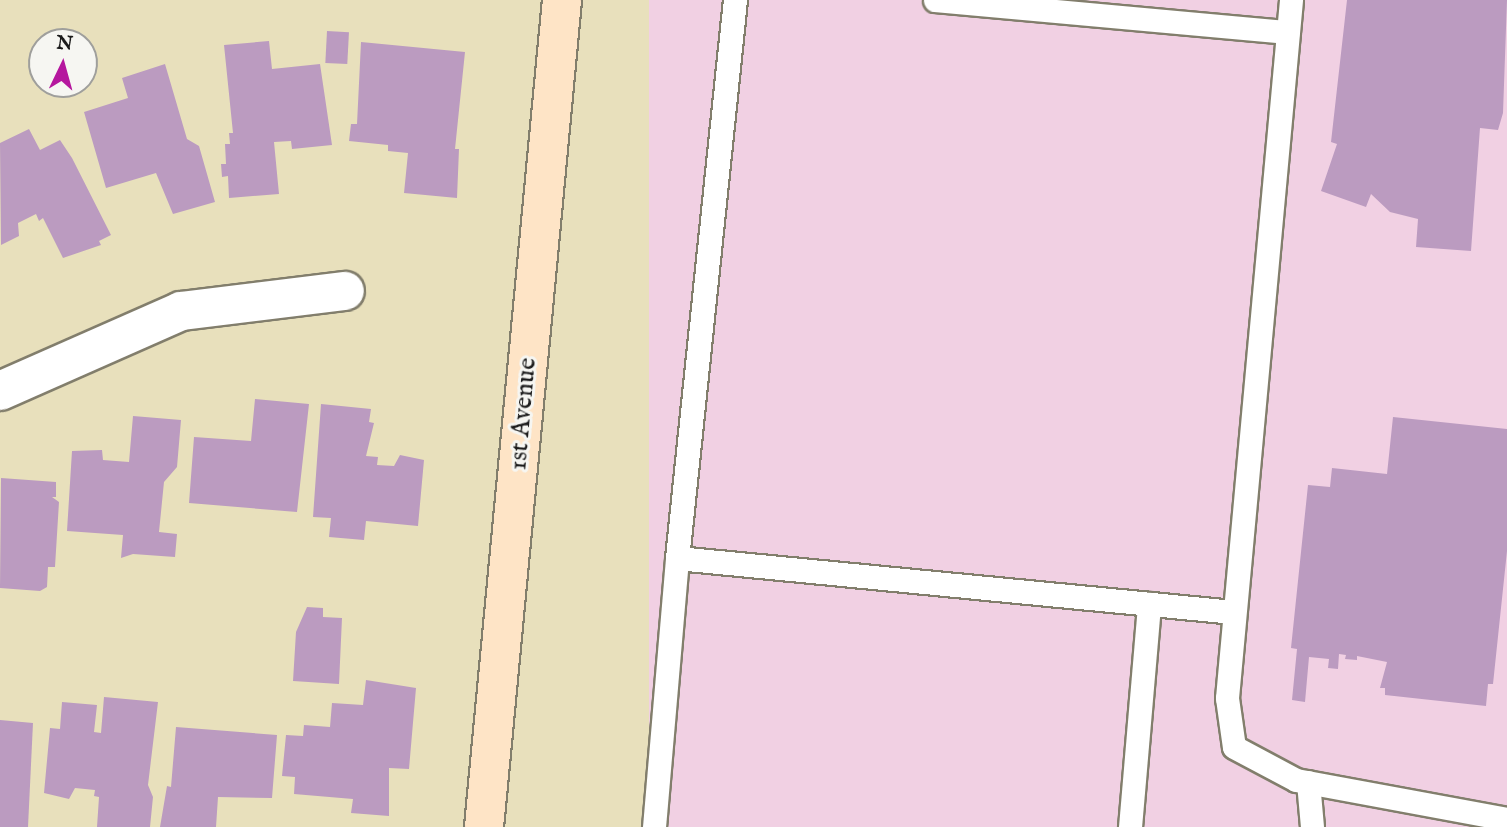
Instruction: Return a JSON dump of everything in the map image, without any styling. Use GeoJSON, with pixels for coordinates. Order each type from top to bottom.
{"type":"FeatureCollection","features":[{"type":"Feature","properties":{"kind":"main road","name":"1st Avenue"},"geometry":{"type":"LineString","coordinates":[[484,827],[562,0]]}},
{"type":"Feature","properties":{"kind":"street"},"geometry":{"type":"LineString","coordinates":[[0,391],[181,311],[345,291]]}},
{"type":"Feature","properties":{"kind":"lane"},"geometry":{"type":"LineString","coordinates":[[654,827],[677,558],[735,0]]}},
{"type":"Feature","properties":{"kind":"lane"},"geometry":{"type":"LineString","coordinates":[[934,0],[1288,32]]}},
{"type":"Feature","properties":{"kind":"lane"},"geometry":{"type":"LineString","coordinates":[[1291,0],[1227,698],[1234,747],[1308,782],[1446,817],[1507,819]]}},
{"type":"Feature","properties":{"kind":"lane"},"geometry":{"type":"LineString","coordinates":[[677,558],[1234,612]]}},
{"type":"Feature","properties":{"kind":"lane"},"geometry":{"type":"LineString","coordinates":[[1130,827],[1149,604]]}},
{"type":"Feature","properties":{"kind":"lane"},"geometry":{"type":"LineString","coordinates":[[1308,782],[1312,827]]}},
{"type":"Feature","properties":{"kind":"shaded area"},"geometry":{"type":"Polygon","coordinates":[[[649,0],[1507,0],[1507,827],[649,827],[649,0]]]}},
{"type":"Feature","properties":{"kind":"building"},"geometry":{"type":"Polygon","coordinates":[[[1347,0],[1507,0],[1503,113],[1498,130],[1480,128],[1471,251],[1416,247],[1418,219],[1390,212],[1371,194],[1366,207],[1321,191],[1337,144],[1331,142],[1347,0]]]}},
{"type":"Feature","properties":{"kind":"building"},"geometry":{"type":"Polygon","coordinates":[[[327,31],[349,32],[347,64],[325,63],[327,31]]]}},
{"type":"Feature","properties":{"kind":"building"},"geometry":{"type":"Polygon","coordinates":[[[269,41],[272,69],[320,64],[332,145],[292,149],[291,141],[274,142],[279,194],[229,198],[228,176],[222,177],[221,164],[226,164],[225,144],[230,144],[229,133],[233,133],[224,45],[269,41]]]}},
{"type":"Feature","properties":{"kind":"building"},"geometry":{"type":"Polygon","coordinates":[[[361,42],[465,52],[455,149],[459,149],[457,198],[404,193],[408,153],[388,151],[388,145],[349,141],[351,124],[357,124],[361,42]]]}},
{"type":"Feature","properties":{"kind":"building"},"geometry":{"type":"Polygon","coordinates":[[[165,64],[187,139],[199,146],[215,202],[173,214],[156,173],[106,188],[84,112],[128,98],[122,78],[165,64]]]}},
{"type":"Feature","properties":{"kind":"building"},"geometry":{"type":"Polygon","coordinates":[[[29,129],[40,150],[60,140],[72,158],[111,235],[99,241],[101,245],[63,258],[43,218],[39,221],[36,214],[18,223],[19,236],[1,245],[0,143],[29,129]]]}},
{"type":"Feature","properties":{"kind":"building"},"geometry":{"type":"Polygon","coordinates":[[[255,399],[309,404],[297,512],[189,503],[194,437],[251,441],[255,399]]]}},
{"type":"Feature","properties":{"kind":"building"},"geometry":{"type":"Polygon","coordinates":[[[321,404],[371,409],[369,422],[374,423],[366,456],[378,457],[377,465],[394,466],[400,455],[424,460],[418,526],[366,521],[364,540],[329,537],[331,518],[313,517],[321,404]]]}},
{"type":"Feature","properties":{"kind":"building"},"geometry":{"type":"Polygon","coordinates":[[[133,416],[181,420],[177,467],[164,482],[159,532],[177,534],[175,557],[133,554],[121,558],[123,535],[67,531],[72,451],[102,450],[103,460],[129,462],[133,416]]]}},
{"type":"Feature","properties":{"kind":"building"},"geometry":{"type":"Polygon","coordinates":[[[1393,417],[1507,429],[1507,551],[1493,684],[1488,684],[1486,706],[1385,695],[1385,688],[1380,688],[1387,662],[1357,656],[1357,660],[1345,659],[1346,655],[1339,654],[1338,669],[1328,668],[1329,659],[1309,657],[1305,702],[1292,700],[1297,649],[1291,648],[1308,485],[1330,487],[1332,468],[1387,474],[1393,417]]]}},
{"type":"Feature","properties":{"kind":"building"},"geometry":{"type":"Polygon","coordinates":[[[1,478],[56,482],[56,497],[52,497],[59,502],[55,567],[48,567],[47,587],[40,591],[0,588],[1,478]]]}},
{"type":"Feature","properties":{"kind":"building"},"geometry":{"type":"Polygon","coordinates":[[[307,607],[323,608],[323,617],[342,618],[339,684],[293,681],[296,632],[307,607]]]}},
{"type":"Feature","properties":{"kind":"building"},"geometry":{"type":"Polygon","coordinates":[[[366,680],[416,688],[409,769],[389,768],[389,816],[351,813],[353,799],[294,794],[295,777],[282,776],[286,735],[303,736],[304,725],[330,727],[332,703],[363,705],[366,680]]]}},
{"type":"Feature","properties":{"kind":"building"},"geometry":{"type":"Polygon","coordinates":[[[104,697],[158,702],[148,785],[153,797],[150,827],[97,827],[99,797],[94,796],[95,790],[75,788],[69,799],[44,793],[50,728],[60,729],[62,702],[97,705],[94,732],[101,733],[104,697]]]}},
{"type":"Feature","properties":{"kind":"building"},"geometry":{"type":"Polygon","coordinates":[[[0,720],[33,723],[28,827],[0,827],[0,720]]]}},
{"type":"Feature","properties":{"kind":"building"},"geometry":{"type":"Polygon","coordinates":[[[176,727],[277,735],[272,798],[218,797],[216,827],[160,827],[167,786],[171,787],[176,727]]]}}]}
